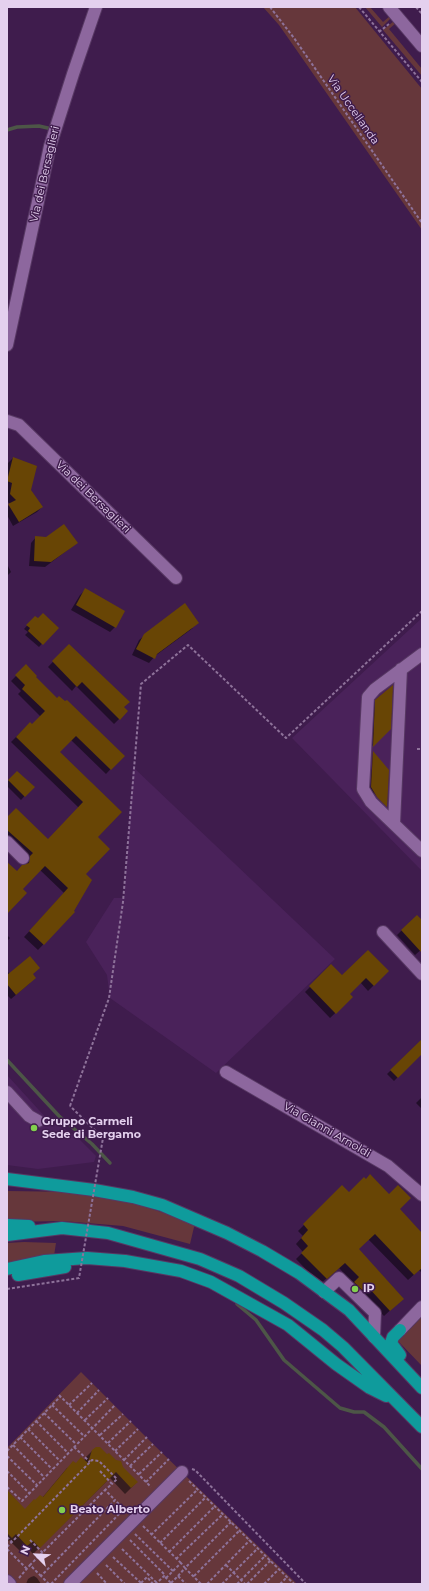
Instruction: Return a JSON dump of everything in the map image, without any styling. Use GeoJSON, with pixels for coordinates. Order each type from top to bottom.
{"type":"FeatureCollection","features":[{"type":"Feature","properties":{"kind":"highway"},"geometry":{"type":"LineString","coordinates":[[7,1179],[94,1190],[133,1197],[162,1205],[202,1222],[262,1251],[299,1273],[349,1310],[422,1388]]}},
{"type":"Feature","properties":{"kind":"highway"},"geometry":{"type":"LineString","coordinates":[[7,1225],[62,1228],[108,1233],[200,1259],[239,1276],[284,1303],[323,1330],[343,1347],[422,1427]]}},
{"type":"Feature","properties":{"kind":"highway"},"geometry":{"type":"LineString","coordinates":[[7,1235],[62,1228]]}},
{"type":"Feature","properties":{"kind":"highway"},"geometry":{"type":"LineString","coordinates":[[7,1269],[44,1261],[87,1258],[125,1261],[181,1271],[211,1282],[288,1326],[370,1388],[396,1401]]}},
{"type":"Feature","properties":{"kind":"highway"},"geometry":{"type":"LineString","coordinates":[[7,1276],[72,1266],[122,1266],[179,1276],[237,1297]]}},
{"type":"Feature","properties":{"kind":"highway"},"geometry":{"type":"LineString","coordinates":[[400,1330],[392,1340],[392,1347],[422,1378]]}},
{"type":"Feature","properties":{"kind":"street","name":"Via dei Bersaglieri"},"geometry":{"type":"LineString","coordinates":[[7,345],[50,146],[96,7]]}},
{"type":"Feature","properties":{"kind":"street"},"geometry":{"type":"LineString","coordinates":[[389,7],[422,46]]}},
{"type":"Feature","properties":{"kind":"street","name":"Via dei Bersaglieri"},"geometry":{"type":"LineString","coordinates":[[7,421],[19,425],[176,578]]}},
{"type":"Feature","properties":{"kind":"street"},"geometry":{"type":"LineString","coordinates":[[422,654],[375,689],[368,697],[363,789],[371,802],[422,851]]}},
{"type":"Feature","properties":{"kind":"street"},"geometry":{"type":"LineString","coordinates":[[394,824],[401,670]]}},
{"type":"Feature","properties":{"kind":"street"},"geometry":{"type":"LineString","coordinates":[[7,842],[23,858]]}},
{"type":"Feature","properties":{"kind":"street"},"geometry":{"type":"LineString","coordinates":[[382,932],[422,974]]}},
{"type":"Feature","properties":{"kind":"street","name":"Via Gianni Arnoldi"},"geometry":{"type":"LineString","coordinates":[[226,1072],[388,1166],[422,1195]]}},
{"type":"Feature","properties":{"kind":"street"},"geometry":{"type":"LineString","coordinates":[[7,1092],[29,1116],[38,1121]]}},
{"type":"Feature","properties":{"kind":"street"},"geometry":{"type":"LineString","coordinates":[[324,1292],[339,1278],[375,1313],[374,1337]]}},
{"type":"Feature","properties":{"kind":"street"},"geometry":{"type":"LineString","coordinates":[[400,1330],[422,1307]]}},
{"type":"Feature","properties":{"kind":"street"},"geometry":{"type":"LineString","coordinates":[[70,1584],[159,1494],[186,1476]]}},
{"type":"Feature","properties":{"kind":"path","name":"Via Uccellanda"},"geometry":{"type":"LineString","coordinates":[[270,7],[294,38],[422,223]]}},
{"type":"Feature","properties":{"kind":"path"},"geometry":{"type":"LineString","coordinates":[[359,7],[422,82]]}},
{"type":"Feature","properties":{"kind":"path"},"geometry":{"type":"LineString","coordinates":[[416,7],[422,14]]}},
{"type":"Feature","properties":{"kind":"path"},"geometry":{"type":"LineString","coordinates":[[7,1289],[79,1278],[103,1138],[70,1106],[109,998],[123,902],[141,684],[188,646],[286,738],[422,610]]}},
{"type":"Feature","properties":{"kind":"path"},"geometry":{"type":"LineString","coordinates":[[69,1405],[92,1383]]}},
{"type":"Feature","properties":{"kind":"path"},"geometry":{"type":"LineString","coordinates":[[77,1413],[99,1390]]}},
{"type":"Feature","properties":{"kind":"path"},"geometry":{"type":"LineString","coordinates":[[7,1451],[60,1396],[159,1494]]}},
{"type":"Feature","properties":{"kind":"path"},"geometry":{"type":"LineString","coordinates":[[85,1420],[108,1398]]}},
{"type":"Feature","properties":{"kind":"path"},"geometry":{"type":"LineString","coordinates":[[52,1405],[84,1436]]}},
{"type":"Feature","properties":{"kind":"path"},"geometry":{"type":"LineString","coordinates":[[7,1487],[22,1501],[115,1405]]}},
{"type":"Feature","properties":{"kind":"path"},"geometry":{"type":"LineString","coordinates":[[44,1413],[90,1462]]}},
{"type":"Feature","properties":{"kind":"path"},"geometry":{"type":"LineString","coordinates":[[100,1435],[123,1414]]}},
{"type":"Feature","properties":{"kind":"path"},"geometry":{"type":"LineString","coordinates":[[36,1421],[68,1453]]}},
{"type":"Feature","properties":{"kind":"path"},"geometry":{"type":"LineString","coordinates":[[108,1443],[130,1421]]}},
{"type":"Feature","properties":{"kind":"path"},"geometry":{"type":"LineString","coordinates":[[28,1429],[60,1461]]}},
{"type":"Feature","properties":{"kind":"path"},"geometry":{"type":"LineString","coordinates":[[115,1451],[138,1429]]}},
{"type":"Feature","properties":{"kind":"path"},"geometry":{"type":"LineString","coordinates":[[20,1437],[52,1469]]}},
{"type":"Feature","properties":{"kind":"path"},"geometry":{"type":"LineString","coordinates":[[124,1460],[147,1437]]}},
{"type":"Feature","properties":{"kind":"path"},"geometry":{"type":"LineString","coordinates":[[130,1466],[153,1444]]}},
{"type":"Feature","properties":{"kind":"path"},"geometry":{"type":"LineString","coordinates":[[12,1445],[44,1477]]}},
{"type":"Feature","properties":{"kind":"path"},"geometry":{"type":"LineString","coordinates":[[139,1474],[162,1452]]}},
{"type":"Feature","properties":{"kind":"path"},"geometry":{"type":"LineString","coordinates":[[7,1456],[37,1485]]}},
{"type":"Feature","properties":{"kind":"path"},"geometry":{"type":"LineString","coordinates":[[146,1482],[169,1459]]}},
{"type":"Feature","properties":{"kind":"path"},"geometry":{"type":"LineString","coordinates":[[11,1581],[27,1569],[117,1479],[99,1461],[92,1460],[7,1548],[27,1569]]}},
{"type":"Feature","properties":{"kind":"path"},"geometry":{"type":"LineString","coordinates":[[294,1584],[186,1476],[190,1469],[195,1470],[306,1584]]}},
{"type":"Feature","properties":{"kind":"path"},"geometry":{"type":"LineString","coordinates":[[7,1471],[29,1493]]}},
{"type":"Feature","properties":{"kind":"path"},"geometry":{"type":"LineString","coordinates":[[100,1471],[112,1484]]}},
{"type":"Feature","properties":{"kind":"path"},"geometry":{"type":"LineString","coordinates":[[151,1535],[198,1489]]}},
{"type":"Feature","properties":{"kind":"path"},"geometry":{"type":"LineString","coordinates":[[105,1490],[124,1509],[124,1529],[155,1584]]}},
{"type":"Feature","properties":{"kind":"path"},"geometry":{"type":"LineString","coordinates":[[160,1543],[206,1497]]}},
{"type":"Feature","properties":{"kind":"path"},"geometry":{"type":"LineString","coordinates":[[41,1576],[115,1500]]}},
{"type":"Feature","properties":{"kind":"path"},"geometry":{"type":"LineString","coordinates":[[169,1552],[215,1506]]}},
{"type":"Feature","properties":{"kind":"path"},"geometry":{"type":"LineString","coordinates":[[30,1565],[50,1584],[124,1509]]}},
{"type":"Feature","properties":{"kind":"path"},"geometry":{"type":"LineString","coordinates":[[176,1559],[223,1514]]}},
{"type":"Feature","properties":{"kind":"path"},"geometry":{"type":"LineString","coordinates":[[124,1529],[165,1575],[165,1577],[173,1584],[185,1568],[232,1522]]}},
{"type":"Feature","properties":{"kind":"path"},"geometry":{"type":"LineString","coordinates":[[124,1529],[151,1535],[201,1584]]}},
{"type":"Feature","properties":{"kind":"path"},"geometry":{"type":"LineString","coordinates":[[124,1529],[173,1571]]}},
{"type":"Feature","properties":{"kind":"path"},"geometry":{"type":"LineString","coordinates":[[194,1576],[240,1530]]}},
{"type":"Feature","properties":{"kind":"path"},"geometry":{"type":"LineString","coordinates":[[7,1537],[12,1542]]}},
{"type":"Feature","properties":{"kind":"path"},"geometry":{"type":"LineString","coordinates":[[30,1540],[43,1553]]}},
{"type":"Feature","properties":{"kind":"path"},"geometry":{"type":"LineString","coordinates":[[207,1584],[250,1540]]}},
{"type":"Feature","properties":{"kind":"path"},"geometry":{"type":"LineString","coordinates":[[222,1584],[258,1548]]}},
{"type":"Feature","properties":{"kind":"path"},"geometry":{"type":"LineString","coordinates":[[237,1584],[266,1555]]}},
{"type":"Feature","properties":{"kind":"path"},"geometry":{"type":"LineString","coordinates":[[97,1557],[140,1584],[147,1577],[155,1584]]}},
{"type":"Feature","properties":{"kind":"path"},"geometry":{"type":"LineString","coordinates":[[97,1557],[108,1584]]}},
{"type":"Feature","properties":{"kind":"path"},"geometry":{"type":"LineString","coordinates":[[97,1557],[125,1584]]}},
{"type":"Feature","properties":{"kind":"path"},"geometry":{"type":"LineString","coordinates":[[226,1565],[246,1584],[271,1560]]}},
{"type":"Feature","properties":{"kind":"path"},"geometry":{"type":"LineString","coordinates":[[155,1584],[173,1571],[180,1563]]}},
{"type":"Feature","properties":{"kind":"path"},"geometry":{"type":"LineString","coordinates":[[264,1584],[279,1569]]}},
{"type":"Feature","properties":{"kind":"path"},"geometry":{"type":"LineString","coordinates":[[178,1576],[186,1584]]}},
{"type":"Feature","properties":{"kind":"path"},"geometry":{"type":"LineString","coordinates":[[280,1584],[287,1577]]}},
{"type":"Feature","properties":{"kind":"shaded area"},"geometry":{"type":"Polygon","coordinates":[[[263,7],[355,7],[422,89],[422,230],[279,25],[263,7]]]}},
{"type":"Feature","properties":{"kind":"shaded area"},"geometry":{"type":"Polygon","coordinates":[[[365,7],[370,7],[383,22],[390,16],[391,18],[382,27],[365,7]]]}},
{"type":"Feature","properties":{"kind":"shaded area"},"geometry":{"type":"Polygon","coordinates":[[[394,21],[396,23],[389,29],[422,69],[422,76],[383,30],[394,21]]]}},
{"type":"Feature","properties":{"kind":"shaded area"},"geometry":{"type":"Polygon","coordinates":[[[422,618],[422,871],[292,738],[422,618]]]}},
{"type":"Feature","properties":{"kind":"shaded area"},"geometry":{"type":"Polygon","coordinates":[[[133,767],[335,959],[216,1073],[110,998],[107,975],[86,942],[114,898],[124,898],[133,767]]]}},
{"type":"Feature","properties":{"kind":"shaded area","name":"Gruppo Carmeli Sede di Bergamo"},"geometry":{"type":"Polygon","coordinates":[[[7,1075],[48,1120],[75,1135],[96,1156],[94,1162],[38,1169],[7,1165],[7,1075]]]}},
{"type":"Feature","properties":{"kind":"shaded area"},"geometry":{"type":"Polygon","coordinates":[[[7,1191],[78,1192],[124,1200],[195,1223],[190,1244],[123,1226],[62,1221],[7,1222],[7,1191]]]}},
{"type":"Feature","properties":{"kind":"shaded area"},"geometry":{"type":"Polygon","coordinates":[[[7,1243],[56,1243],[54,1256],[7,1265],[7,1243]]]}},
{"type":"Feature","properties":{"kind":"shaded area"},"geometry":{"type":"Polygon","coordinates":[[[422,1316],[422,1366],[398,1341],[422,1316]]]}},
{"type":"Feature","properties":{"kind":"shaded area"},"geometry":{"type":"Polygon","coordinates":[[[81,1372],[297,1584],[7,1584],[7,1448],[81,1372]]]}},
{"type":"Feature","properties":{"kind":"building"},"geometry":{"type":"Polygon","coordinates":[[[13,457],[37,466],[31,490],[43,507],[19,522],[8,504],[16,500],[10,494],[12,483],[7,481],[13,457]]]}},
{"type":"Feature","properties":{"kind":"building"},"geometry":{"type":"Polygon","coordinates":[[[64,524],[78,543],[51,562],[34,561],[35,536],[46,537],[64,524]]]}},
{"type":"Feature","properties":{"kind":"building"},"geometry":{"type":"Polygon","coordinates":[[[85,588],[125,611],[116,628],[76,605],[85,588]]]}},
{"type":"Feature","properties":{"kind":"building"},"geometry":{"type":"Polygon","coordinates":[[[185,603],[199,623],[157,654],[155,659],[136,649],[144,634],[185,603]]]}},
{"type":"Feature","properties":{"kind":"building"},"geometry":{"type":"Polygon","coordinates":[[[43,613],[59,628],[43,645],[28,631],[30,628],[26,625],[35,616],[38,618],[43,613]]]}},
{"type":"Feature","properties":{"kind":"building"},"geometry":{"type":"Polygon","coordinates":[[[69,644],[130,702],[124,707],[128,711],[120,720],[82,682],[77,687],[52,661],[69,644]]]}},
{"type":"Feature","properties":{"kind":"building"},"geometry":{"type":"Polygon","coordinates":[[[26,664],[37,676],[36,677],[57,698],[59,696],[65,701],[67,700],[125,756],[111,770],[76,736],[60,752],[122,812],[98,837],[110,849],[86,874],[92,880],[74,911],[75,912],[44,945],[29,931],[68,888],[45,866],[23,889],[27,893],[7,914],[7,862],[17,871],[22,865],[29,863],[30,856],[33,853],[7,830],[7,817],[16,808],[48,839],[83,802],[16,737],[30,722],[32,724],[45,711],[22,689],[25,685],[15,675],[26,664]]]}},
{"type":"Feature","properties":{"kind":"building"},"geometry":{"type":"Polygon","coordinates":[[[393,685],[391,729],[373,747],[375,700],[393,685]]]}},
{"type":"Feature","properties":{"kind":"building"},"geometry":{"type":"Polygon","coordinates":[[[373,751],[389,770],[387,807],[377,797],[371,787],[373,751]]]}},
{"type":"Feature","properties":{"kind":"building"},"geometry":{"type":"Polygon","coordinates":[[[17,771],[35,787],[25,797],[8,780],[17,771]]]}},
{"type":"Feature","properties":{"kind":"building"},"geometry":{"type":"Polygon","coordinates":[[[417,915],[422,920],[422,953],[401,930],[417,915]]]}},
{"type":"Feature","properties":{"kind":"building"},"geometry":{"type":"Polygon","coordinates":[[[368,950],[389,971],[374,986],[366,978],[350,994],[353,997],[336,1014],[309,986],[331,964],[342,975],[368,950]]]}},
{"type":"Feature","properties":{"kind":"building"},"geometry":{"type":"Polygon","coordinates":[[[30,956],[40,968],[33,974],[36,978],[16,995],[7,984],[7,975],[30,956]]]}},
{"type":"Feature","properties":{"kind":"building"},"geometry":{"type":"Polygon","coordinates":[[[422,1039],[422,1054],[398,1078],[390,1070],[422,1039]]]}},
{"type":"Feature","properties":{"kind":"building"},"geometry":{"type":"Polygon","coordinates":[[[370,1174],[389,1194],[398,1185],[411,1198],[400,1209],[422,1233],[422,1268],[414,1275],[375,1234],[359,1249],[404,1299],[390,1311],[367,1286],[362,1290],[354,1282],[359,1277],[345,1263],[327,1279],[301,1253],[308,1246],[301,1238],[308,1230],[303,1224],[342,1185],[349,1192],[364,1177],[366,1179],[370,1174]]]}},
{"type":"Feature","properties":{"kind":"building"},"geometry":{"type":"Polygon","coordinates":[[[96,1447],[100,1447],[116,1460],[121,1461],[123,1467],[138,1482],[131,1488],[116,1472],[40,1548],[33,1541],[27,1546],[16,1534],[12,1538],[7,1533],[7,1490],[25,1509],[40,1495],[43,1497],[73,1461],[76,1463],[81,1457],[88,1463],[92,1450],[96,1447]]]}},
{"type":"Feature","properties":{"kind":"waterway"},"geometry":{"type":"LineString","coordinates":[[7,130],[17,127],[39,126],[52,129]]}},
{"type":"Feature","properties":{"kind":"waterway"},"geometry":{"type":"LineString","coordinates":[[7,1060],[59,1116],[92,1144],[110,1163]]}},
{"type":"Feature","properties":{"kind":"waterway"},"geometry":{"type":"LineString","coordinates":[[237,1304],[256,1320],[284,1360],[340,1408],[354,1412],[364,1412],[384,1427],[422,1469]]}},
{"type":"Feature","properties":{"kind":"place","name":"Gruppo Carmeli Sede di Bergamo"},"geometry":{"type":"Point","coordinates":[34,1128]}},
{"type":"Feature","properties":{"kind":"place","name":"IP"},"geometry":{"type":"Point","coordinates":[355,1289]}},
{"type":"Feature","properties":{"kind":"place","name":"Beato Alberto"},"geometry":{"type":"Point","coordinates":[62,1510]}}]}
